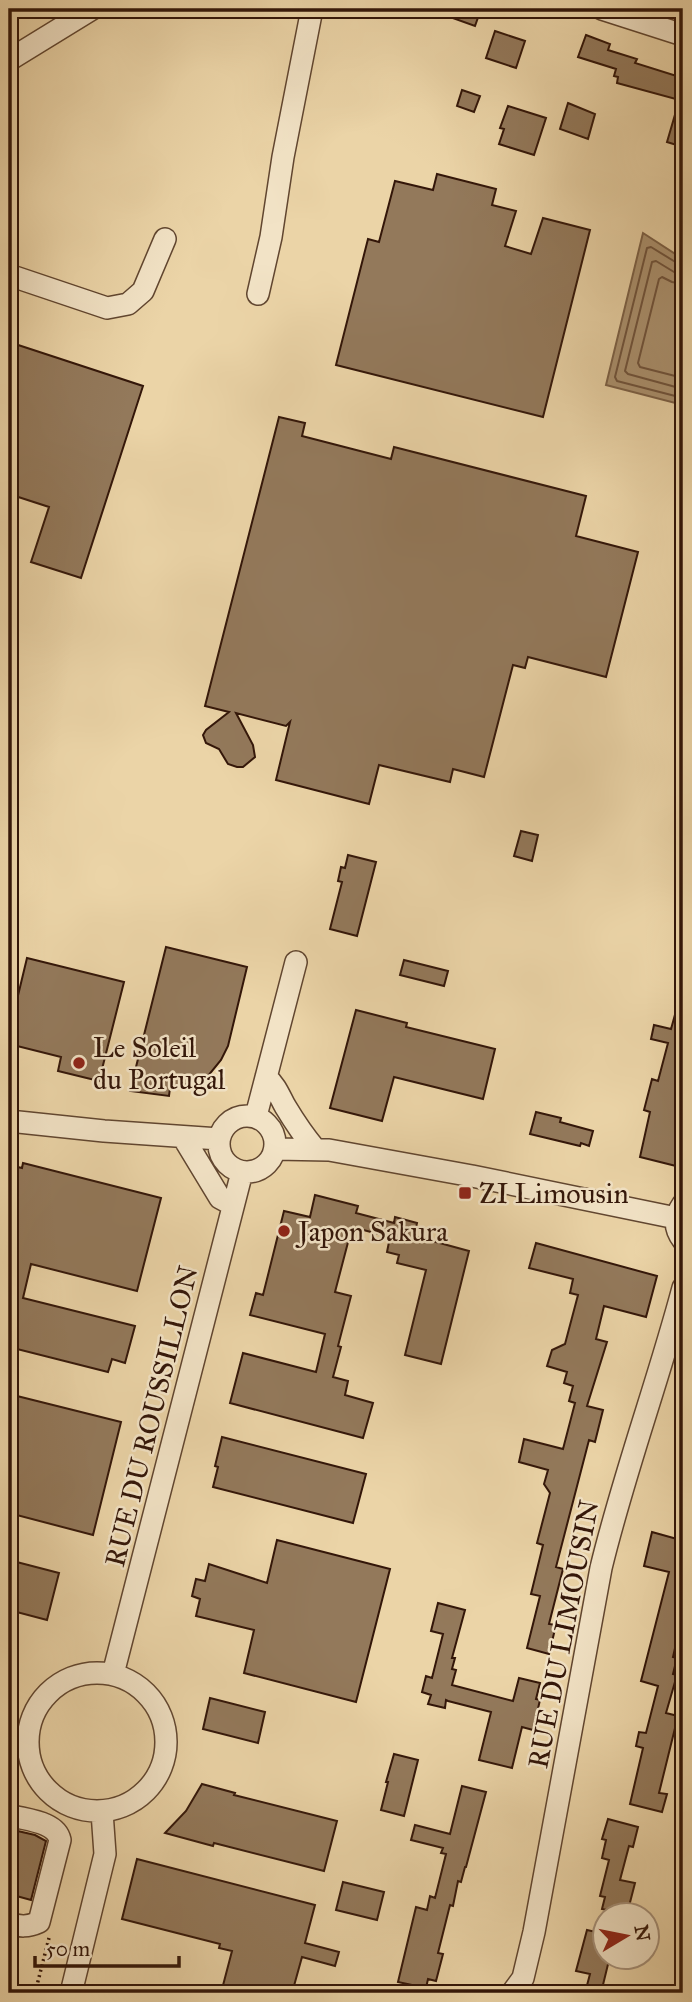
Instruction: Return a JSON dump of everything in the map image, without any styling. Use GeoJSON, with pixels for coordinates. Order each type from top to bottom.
{"type":"FeatureCollection","features":[{"type":"Feature","properties":{"kind":"street"},"geometry":{"type":"LineString","coordinates":[[9,60],[92,9]]}},
{"type":"Feature","properties":{"kind":"street"},"geometry":{"type":"LineString","coordinates":[[258,294],[271,237],[283,157],[312,9]]}},
{"type":"Feature","properties":{"kind":"street"},"geometry":{"type":"LineString","coordinates":[[602,9],[683,35]]}},
{"type":"Feature","properties":{"kind":"street"},"geometry":{"type":"LineString","coordinates":[[9,275],[107,308],[128,304],[143,291],[164,239]]}},
{"type":"Feature","properties":{"kind":"street"},"geometry":{"type":"LineString","coordinates":[[257,1116],[296,962]]}},
{"type":"Feature","properties":{"kind":"street"},"geometry":{"type":"LineString","coordinates":[[266,1077],[277,1087],[289,1112],[315,1149]]}},
{"type":"Feature","properties":{"kind":"street"},"geometry":{"type":"LineString","coordinates":[[244,1115],[257,1116],[272,1129],[276,1139],[275,1149],[264,1167],[254,1172],[242,1172],[232,1168],[224,1160],[219,1150],[219,1139],[223,1127],[233,1119],[244,1115]]}},
{"type":"Feature","properties":{"kind":"street"},"geometry":{"type":"LineString","coordinates":[[9,1121],[219,1139]]}},
{"type":"Feature","properties":{"kind":"street"},"geometry":{"type":"LineString","coordinates":[[183,1136],[220,1198],[233,1205]]}},
{"type":"Feature","properties":{"kind":"street"},"geometry":{"type":"LineString","coordinates":[[275,1149],[329,1150],[680,1211],[678,1233],[683,1240]]}},
{"type":"Feature","properties":{"kind":"street","name":"RUE DU ROUSSILLON"},"geometry":{"type":"LineString","coordinates":[[113,1674],[242,1172]]}},
{"type":"Feature","properties":{"kind":"street","name":"RUE DU LIMOUSIN"},"geometry":{"type":"LineString","coordinates":[[512,1993],[523,1978],[534,1932],[601,1568],[614,1513],[683,1288]]}},
{"type":"Feature","properties":{"kind":"street"},"geometry":{"type":"LineString","coordinates":[[90,1673],[113,1674],[142,1688],[159,1709],[167,1733],[165,1761],[149,1789],[126,1806],[102,1812],[83,1811],[63,1803],[46,1789],[34,1772],[28,1748],[31,1723],[43,1700],[61,1683],[90,1673]]}},
{"type":"Feature","properties":{"kind":"street"},"geometry":{"type":"LineString","coordinates":[[71,1993],[105,1854],[102,1812]]}},
{"type":"Feature","properties":{"kind":"street"},"geometry":{"type":"LineString","coordinates":[[9,1815],[51,1826],[59,1834],[60,1840],[38,1922],[20,1927],[9,1923]]}},
{"type":"Feature","properties":{"kind":"water"},"geometry":{"type":"Polygon","coordinates":[[[643,233],[683,259],[683,405],[606,385],[643,233]]]}},
{"type":"Feature","properties":{"kind":"building"},"geometry":{"type":"Polygon","coordinates":[[[481,9],[475,26],[433,11],[481,9]]]}},
{"type":"Feature","properties":{"kind":"building"},"geometry":{"type":"Polygon","coordinates":[[[495,31],[525,41],[516,68],[486,58],[495,31]]]}},
{"type":"Feature","properties":{"kind":"building"},"geometry":{"type":"Polygon","coordinates":[[[586,35],[610,44],[608,50],[637,59],[635,63],[683,78],[683,101],[617,83],[618,77],[614,76],[616,69],[578,57],[586,35]]]}},
{"type":"Feature","properties":{"kind":"building"},"geometry":{"type":"Polygon","coordinates":[[[462,90],[480,96],[474,112],[457,106],[462,90]]]}},
{"type":"Feature","properties":{"kind":"building"},"geometry":{"type":"Polygon","coordinates":[[[679,101],[683,102],[683,147],[667,142],[679,101]]]}},
{"type":"Feature","properties":{"kind":"building"},"geometry":{"type":"Polygon","coordinates":[[[568,103],[595,114],[588,139],[560,129],[568,103]]]}},
{"type":"Feature","properties":{"kind":"building"},"geometry":{"type":"Polygon","coordinates":[[[508,106],[546,118],[534,155],[499,144],[504,129],[500,128],[508,106]]]}},
{"type":"Feature","properties":{"kind":"building"},"geometry":{"type":"Polygon","coordinates":[[[437,174],[496,189],[492,205],[516,211],[505,246],[531,254],[543,218],[590,230],[543,417],[336,365],[368,239],[379,242],[395,181],[433,190],[437,174]]]}},
{"type":"Feature","properties":{"kind":"building"},"geometry":{"type":"Polygon","coordinates":[[[9,342],[143,386],[81,578],[31,562],[49,507],[9,494],[9,342]]]}},
{"type":"Feature","properties":{"kind":"building"},"geometry":{"type":"Polygon","coordinates":[[[279,417],[305,423],[302,436],[391,459],[394,447],[586,496],[576,536],[638,552],[606,677],[528,657],[525,668],[513,665],[484,777],[453,769],[450,782],[379,765],[369,804],[276,780],[290,722],[286,726],[236,713],[253,745],[255,757],[243,767],[228,764],[219,749],[206,743],[203,735],[229,712],[205,706],[279,417]]]}},
{"type":"Feature","properties":{"kind":"building"},"geometry":{"type":"Polygon","coordinates":[[[521,831],[538,835],[532,861],[514,856],[521,831]]]}},
{"type":"Feature","properties":{"kind":"building"},"geometry":{"type":"Polygon","coordinates":[[[348,855],[376,862],[357,936],[330,929],[342,882],[338,881],[341,867],[345,868],[348,855]]]}},
{"type":"Feature","properties":{"kind":"building"},"geometry":{"type":"Polygon","coordinates":[[[166,947],[247,967],[228,1046],[221,1060],[208,1076],[196,1082],[170,1088],[169,1096],[130,1091],[166,947]]]}},
{"type":"Feature","properties":{"kind":"building"},"geometry":{"type":"Polygon","coordinates":[[[27,958],[124,982],[99,1081],[58,1071],[61,1057],[9,1044],[9,1033],[27,958]]]}},
{"type":"Feature","properties":{"kind":"building"},"geometry":{"type":"Polygon","coordinates":[[[404,960],[448,971],[444,986],[400,975],[404,960]]]}},
{"type":"Feature","properties":{"kind":"building"},"geometry":{"type":"Polygon","coordinates":[[[678,1004],[683,1005],[683,1139],[676,1166],[640,1157],[650,1112],[644,1110],[652,1079],[658,1081],[668,1043],[651,1039],[654,1025],[671,1029],[678,1004]]]}},
{"type":"Feature","properties":{"kind":"building"},"geometry":{"type":"Polygon","coordinates":[[[356,1010],[407,1023],[406,1027],[495,1049],[483,1099],[394,1077],[382,1121],[330,1108],[356,1010]]]}},
{"type":"Feature","properties":{"kind":"building"},"geometry":{"type":"Polygon","coordinates":[[[536,1112],[561,1118],[560,1122],[593,1131],[589,1146],[530,1134],[536,1112]]]}},
{"type":"Feature","properties":{"kind":"building"},"geometry":{"type":"Polygon","coordinates":[[[23,1163],[161,1198],[137,1291],[31,1264],[23,1298],[135,1326],[125,1363],[112,1359],[108,1372],[9,1347],[9,1165],[22,1168],[23,1163]]]}},
{"type":"Feature","properties":{"kind":"building"},"geometry":{"type":"Polygon","coordinates":[[[315,1195],[358,1206],[356,1213],[394,1223],[395,1217],[417,1223],[414,1236],[469,1251],[441,1364],[405,1355],[426,1270],[397,1263],[399,1255],[387,1252],[390,1237],[352,1227],[335,1292],[351,1296],[333,1377],[348,1381],[345,1395],[373,1403],[363,1438],[230,1403],[243,1353],[316,1372],[325,1334],[250,1315],[256,1293],[263,1295],[284,1211],[310,1217],[315,1195]]]}},
{"type":"Feature","properties":{"kind":"building"},"geometry":{"type":"Polygon","coordinates":[[[536,1243],[657,1276],[646,1317],[604,1306],[596,1339],[607,1342],[587,1406],[603,1410],[595,1442],[589,1440],[556,1567],[563,1569],[549,1624],[556,1625],[549,1654],[527,1648],[540,1596],[531,1594],[543,1545],[537,1543],[550,1493],[544,1484],[548,1470],[519,1462],[524,1439],[563,1449],[575,1403],[569,1401],[573,1386],[564,1383],[567,1372],[547,1366],[552,1350],[565,1344],[578,1295],[570,1293],[573,1279],[529,1268],[536,1243]]]}},
{"type":"Feature","properties":{"kind":"building"},"geometry":{"type":"Polygon","coordinates":[[[9,1394],[121,1422],[93,1535],[9,1513],[9,1394]]]}},
{"type":"Feature","properties":{"kind":"building"},"geometry":{"type":"Polygon","coordinates":[[[222,1437],[366,1474],[353,1523],[213,1487],[222,1437]]]}},
{"type":"Feature","properties":{"kind":"building"},"geometry":{"type":"Polygon","coordinates":[[[652,1532],[677,1539],[678,1536],[683,1537],[683,1613],[673,1657],[677,1658],[673,1674],[677,1675],[666,1713],[678,1716],[659,1793],[667,1794],[662,1812],[630,1804],[643,1748],[636,1746],[639,1732],[646,1733],[658,1686],[641,1681],[669,1572],[644,1566],[652,1532]]]}},
{"type":"Feature","properties":{"kind":"building"},"geometry":{"type":"Polygon","coordinates":[[[277,1540],[390,1569],[356,1702],[244,1673],[254,1630],[196,1616],[200,1599],[192,1596],[196,1579],[205,1581],[209,1564],[267,1583],[277,1540]]]}},
{"type":"Feature","properties":{"kind":"building"},"geometry":{"type":"Polygon","coordinates":[[[9,1560],[59,1573],[47,1620],[9,1610],[9,1560]]]}},
{"type":"Feature","properties":{"kind":"building"},"geometry":{"type":"Polygon","coordinates":[[[438,1603],[465,1610],[452,1658],[455,1658],[452,1669],[456,1670],[452,1685],[513,1701],[519,1678],[540,1683],[536,1699],[540,1700],[533,1730],[522,1727],[512,1768],[479,1760],[491,1712],[446,1700],[445,1708],[428,1704],[431,1695],[422,1692],[426,1676],[432,1678],[443,1634],[431,1631],[438,1603]]]}},
{"type":"Feature","properties":{"kind":"building"},"geometry":{"type":"Polygon","coordinates":[[[210,1698],[265,1712],[258,1743],[203,1729],[210,1698]]]}},
{"type":"Feature","properties":{"kind":"building"},"geometry":{"type":"Polygon","coordinates":[[[394,1754],[418,1760],[404,1816],[381,1810],[394,1754]]]}},
{"type":"Feature","properties":{"kind":"building"},"geometry":{"type":"Polygon","coordinates":[[[202,1784],[235,1793],[234,1795],[337,1821],[324,1871],[165,1833],[186,1811],[202,1784]]]}},
{"type":"Feature","properties":{"kind":"building"},"geometry":{"type":"Polygon","coordinates":[[[462,1786],[486,1792],[466,1867],[461,1882],[458,1881],[453,1906],[450,1905],[438,1953],[443,1954],[436,1981],[428,1979],[426,1988],[398,1982],[416,1907],[427,1910],[430,1896],[435,1898],[446,1854],[441,1853],[443,1848],[411,1840],[415,1825],[450,1834],[462,1786]]]}},
{"type":"Feature","properties":{"kind":"building"},"geometry":{"type":"Polygon","coordinates":[[[608,1819],[638,1827],[633,1847],[629,1846],[620,1880],[635,1883],[631,1900],[604,1900],[605,1897],[600,1896],[609,1860],[602,1858],[606,1840],[602,1839],[608,1819]]]}},
{"type":"Feature","properties":{"kind":"building"},"geometry":{"type":"Polygon","coordinates":[[[9,1829],[35,1835],[46,1841],[31,1900],[9,1894],[9,1829]]]}},
{"type":"Feature","properties":{"kind":"building"},"geometry":{"type":"Polygon","coordinates":[[[137,1859],[315,1905],[305,1943],[339,1952],[335,1966],[302,1957],[292,1993],[221,1993],[232,1951],[219,1948],[220,1944],[122,1919],[137,1859]]]}},
{"type":"Feature","properties":{"kind":"building"},"geometry":{"type":"Polygon","coordinates":[[[343,1882],[384,1892],[377,1920],[336,1910],[343,1882]]]}},
{"type":"Feature","properties":{"kind":"building"},"geometry":{"type":"Polygon","coordinates":[[[587,1930],[590,1931],[590,1970],[607,1970],[601,1993],[585,1993],[590,1974],[576,1971],[587,1930]]]}},
{"type":"Feature","properties":{"kind":"place","name":"Le Soleil du Portugal"},"geometry":{"type":"Point","coordinates":[79,1063]}},
{"type":"Feature","properties":{"kind":"place","name":"ZI Limousin"},"geometry":{"type":"Point","coordinates":[465,1193]}},
{"type":"Feature","properties":{"kind":"place","name":"Japon Sakura"},"geometry":{"type":"Point","coordinates":[284,1231]}}]}
